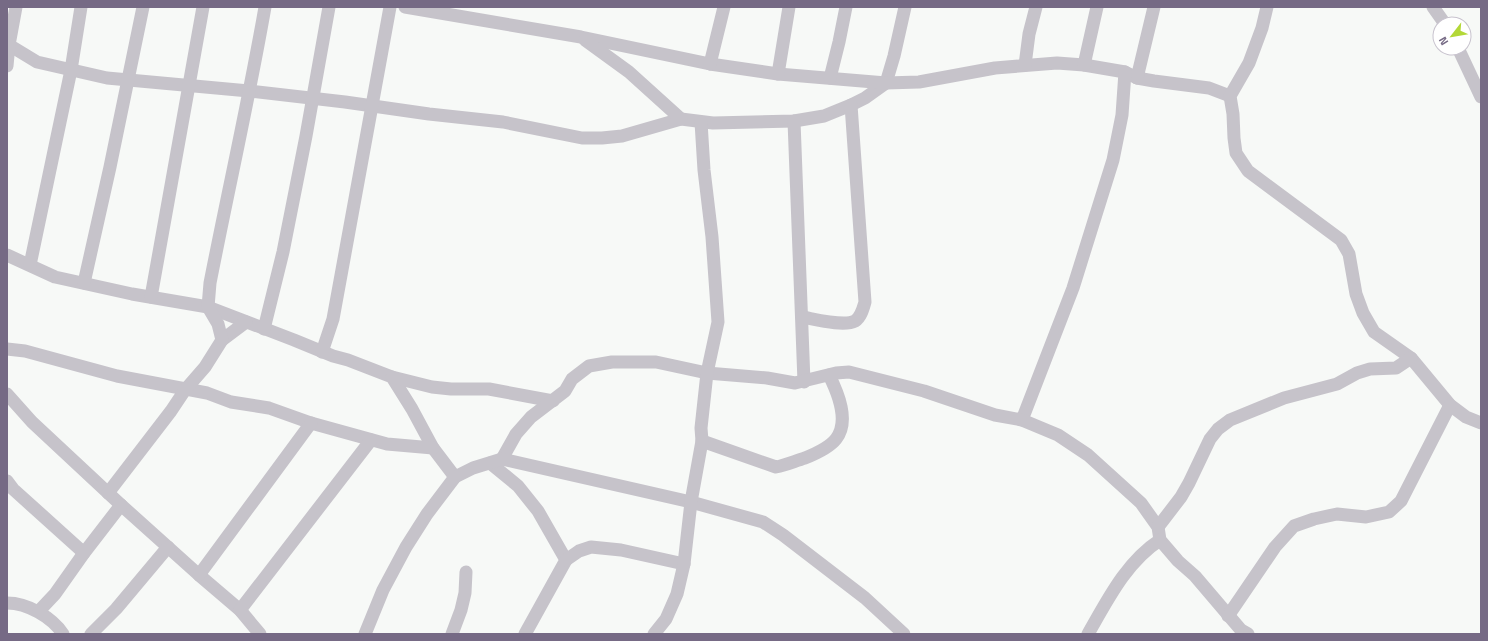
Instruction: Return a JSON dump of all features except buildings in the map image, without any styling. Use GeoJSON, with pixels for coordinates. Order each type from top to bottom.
{"type":"FeatureCollection","features":[{"type":"Feature","properties":{"kind":"street"},"geometry":{"type":"LineString","coordinates":[[7,66],[8,44],[16,7]]}},
{"type":"Feature","properties":{"kind":"street"},"geometry":{"type":"LineString","coordinates":[[30,265],[71,70],[81,7]]}},
{"type":"Feature","properties":{"kind":"street"},"geometry":{"type":"LineString","coordinates":[[84,283],[143,7]]}},
{"type":"Feature","properties":{"kind":"street"},"geometry":{"type":"LineString","coordinates":[[151,298],[203,7]]}},
{"type":"Feature","properties":{"kind":"street"},"geometry":{"type":"LineString","coordinates":[[222,340],[218,324],[208,307],[210,283],[254,71],[265,7]]}},
{"type":"Feature","properties":{"kind":"street"},"geometry":{"type":"LineString","coordinates":[[264,329],[283,252],[329,7]]}},
{"type":"Feature","properties":{"kind":"street"},"geometry":{"type":"LineString","coordinates":[[322,352],[333,320],[390,7]]}},
{"type":"Feature","properties":{"kind":"street"},"geometry":{"type":"LineString","coordinates":[[405,7],[581,37],[710,64],[778,74],[886,83],[919,82],[995,68],[1057,63],[1084,65],[1125,72],[1137,78],[1209,88],[1230,96]]}},
{"type":"Feature","properties":{"kind":"street"},"geometry":{"type":"LineString","coordinates":[[710,64],[724,7]]}},
{"type":"Feature","properties":{"kind":"street"},"geometry":{"type":"LineString","coordinates":[[778,74],[788,7]]}},
{"type":"Feature","properties":{"kind":"street"},"geometry":{"type":"LineString","coordinates":[[830,78],[846,7]]}},
{"type":"Feature","properties":{"kind":"street"},"geometry":{"type":"LineString","coordinates":[[8,44],[37,62],[107,78],[249,91],[372,105],[429,114],[503,122],[582,138],[602,138],[622,136],[681,119],[701,122],[754,123],[794,121],[824,116],[850,105],[865,98],[886,83],[905,7]]}},
{"type":"Feature","properties":{"kind":"street"},"geometry":{"type":"LineString","coordinates":[[1025,65],[1029,34],[1036,7]]}},
{"type":"Feature","properties":{"kind":"street"},"geometry":{"type":"LineString","coordinates":[[1084,65],[1097,7]]}},
{"type":"Feature","properties":{"kind":"street"},"geometry":{"type":"LineString","coordinates":[[1137,78],[1154,7]]}},
{"type":"Feature","properties":{"kind":"street"},"geometry":{"type":"LineString","coordinates":[[1267,7],[1262,28],[1248,63],[1230,96],[1236,153],[1248,170],[1341,240],[1349,254],[1356,294],[1363,313],[1374,332],[1411,358],[1450,405],[1466,416],[1481,422]]}},
{"type":"Feature","properties":{"kind":"street"},"geometry":{"type":"LineString","coordinates":[[1433,7],[1439,16]]}},
{"type":"Feature","properties":{"kind":"street"},"geometry":{"type":"LineString","coordinates":[[581,37],[630,72],[681,119]]}},
{"type":"Feature","properties":{"kind":"street"},"geometry":{"type":"LineString","coordinates":[[1462,56],[1481,97]]}},
{"type":"Feature","properties":{"kind":"street"},"geometry":{"type":"LineString","coordinates":[[1022,420],[1073,288],[1113,160],[1122,115],[1125,72]]}},
{"type":"Feature","properties":{"kind":"street"},"geometry":{"type":"LineString","coordinates":[[802,317],[844,324],[855,321],[862,313],[865,302],[850,105]]}},
{"type":"Feature","properties":{"kind":"street"},"geometry":{"type":"LineString","coordinates":[[794,121],[804,382]]}},
{"type":"Feature","properties":{"kind":"street"},"geometry":{"type":"LineString","coordinates":[[654,634],[666,619],[677,594],[684,564],[691,502],[702,441],[707,373],[718,322],[712,237],[704,170],[701,122]]}},
{"type":"Feature","properties":{"kind":"street"},"geometry":{"type":"LineString","coordinates":[[7,255],[55,277],[151,298],[208,307],[322,352],[392,377],[452,389],[489,389],[553,401]]}},
{"type":"Feature","properties":{"kind":"street"},"geometry":{"type":"LineString","coordinates":[[108,494],[171,411],[185,390],[205,367],[222,340],[246,322]]}},
{"type":"Feature","properties":{"kind":"street"},"geometry":{"type":"LineString","coordinates":[[7,349],[25,351],[117,376],[207,393],[231,402],[269,408],[311,423],[387,444],[433,448]]}},
{"type":"Feature","properties":{"kind":"street"},"geometry":{"type":"LineString","coordinates":[[1158,527],[1189,483],[1210,439],[1218,429],[1230,420],[1284,398],[1337,384],[1357,373],[1370,369],[1396,368],[1411,358]]}},
{"type":"Feature","properties":{"kind":"street"},"geometry":{"type":"LineString","coordinates":[[496,461],[531,417],[565,391],[572,379],[589,366],[612,362],[656,362],[707,373],[767,378],[788,382],[804,382],[829,375],[849,372],[924,391],[995,415],[1022,420],[1058,434],[1088,455],[1141,503],[1158,527],[1160,540],[1178,561],[1195,576],[1241,630],[1248,634]]}},
{"type":"Feature","properties":{"kind":"street"},"geometry":{"type":"LineString","coordinates":[[702,441],[776,467],[783,466],[813,455],[830,445],[837,438],[842,424],[842,410],[837,391],[829,375]]}},
{"type":"Feature","properties":{"kind":"street"},"geometry":{"type":"LineString","coordinates":[[392,377],[412,409],[433,448],[455,477]]}},
{"type":"Feature","properties":{"kind":"street"},"geometry":{"type":"LineString","coordinates":[[7,394],[32,422],[108,494],[240,610],[260,634]]}},
{"type":"Feature","properties":{"kind":"street"},"geometry":{"type":"LineString","coordinates":[[1228,616],[1275,547],[1294,526],[1314,519],[1337,514],[1366,517],[1389,512],[1402,501],[1450,405]]}},
{"type":"Feature","properties":{"kind":"street"},"geometry":{"type":"LineString","coordinates":[[199,575],[311,423]]}},
{"type":"Feature","properties":{"kind":"street"},"geometry":{"type":"LineString","coordinates":[[240,610],[371,440]]}},
{"type":"Feature","properties":{"kind":"street"},"geometry":{"type":"LineString","coordinates":[[496,461],[538,510],[566,560]]}},
{"type":"Feature","properties":{"kind":"street"},"geometry":{"type":"LineString","coordinates":[[365,634],[383,590],[406,547],[427,514],[455,477],[473,468],[496,461],[691,502],[763,522],[783,535],[865,598],[904,634]]}},
{"type":"Feature","properties":{"kind":"street"},"geometry":{"type":"LineString","coordinates":[[7,481],[13,489],[84,553]]}},
{"type":"Feature","properties":{"kind":"street"},"geometry":{"type":"LineString","coordinates":[[39,611],[55,594],[121,505]]}},
{"type":"Feature","properties":{"kind":"street"},"geometry":{"type":"LineString","coordinates":[[1088,634],[1116,587],[1136,560],[1149,547],[1160,540]]}},
{"type":"Feature","properties":{"kind":"street"},"geometry":{"type":"LineString","coordinates":[[91,634],[116,609],[168,547]]}},
{"type":"Feature","properties":{"kind":"street"},"geometry":{"type":"LineString","coordinates":[[525,634],[566,560],[579,551],[591,547],[621,550],[684,564]]}},
{"type":"Feature","properties":{"kind":"street"},"geometry":{"type":"LineString","coordinates":[[452,634],[461,610],[465,593],[466,572]]}},
{"type":"Feature","properties":{"kind":"street"},"geometry":{"type":"LineString","coordinates":[[7,603],[39,611],[59,627],[63,634]]}}]}
